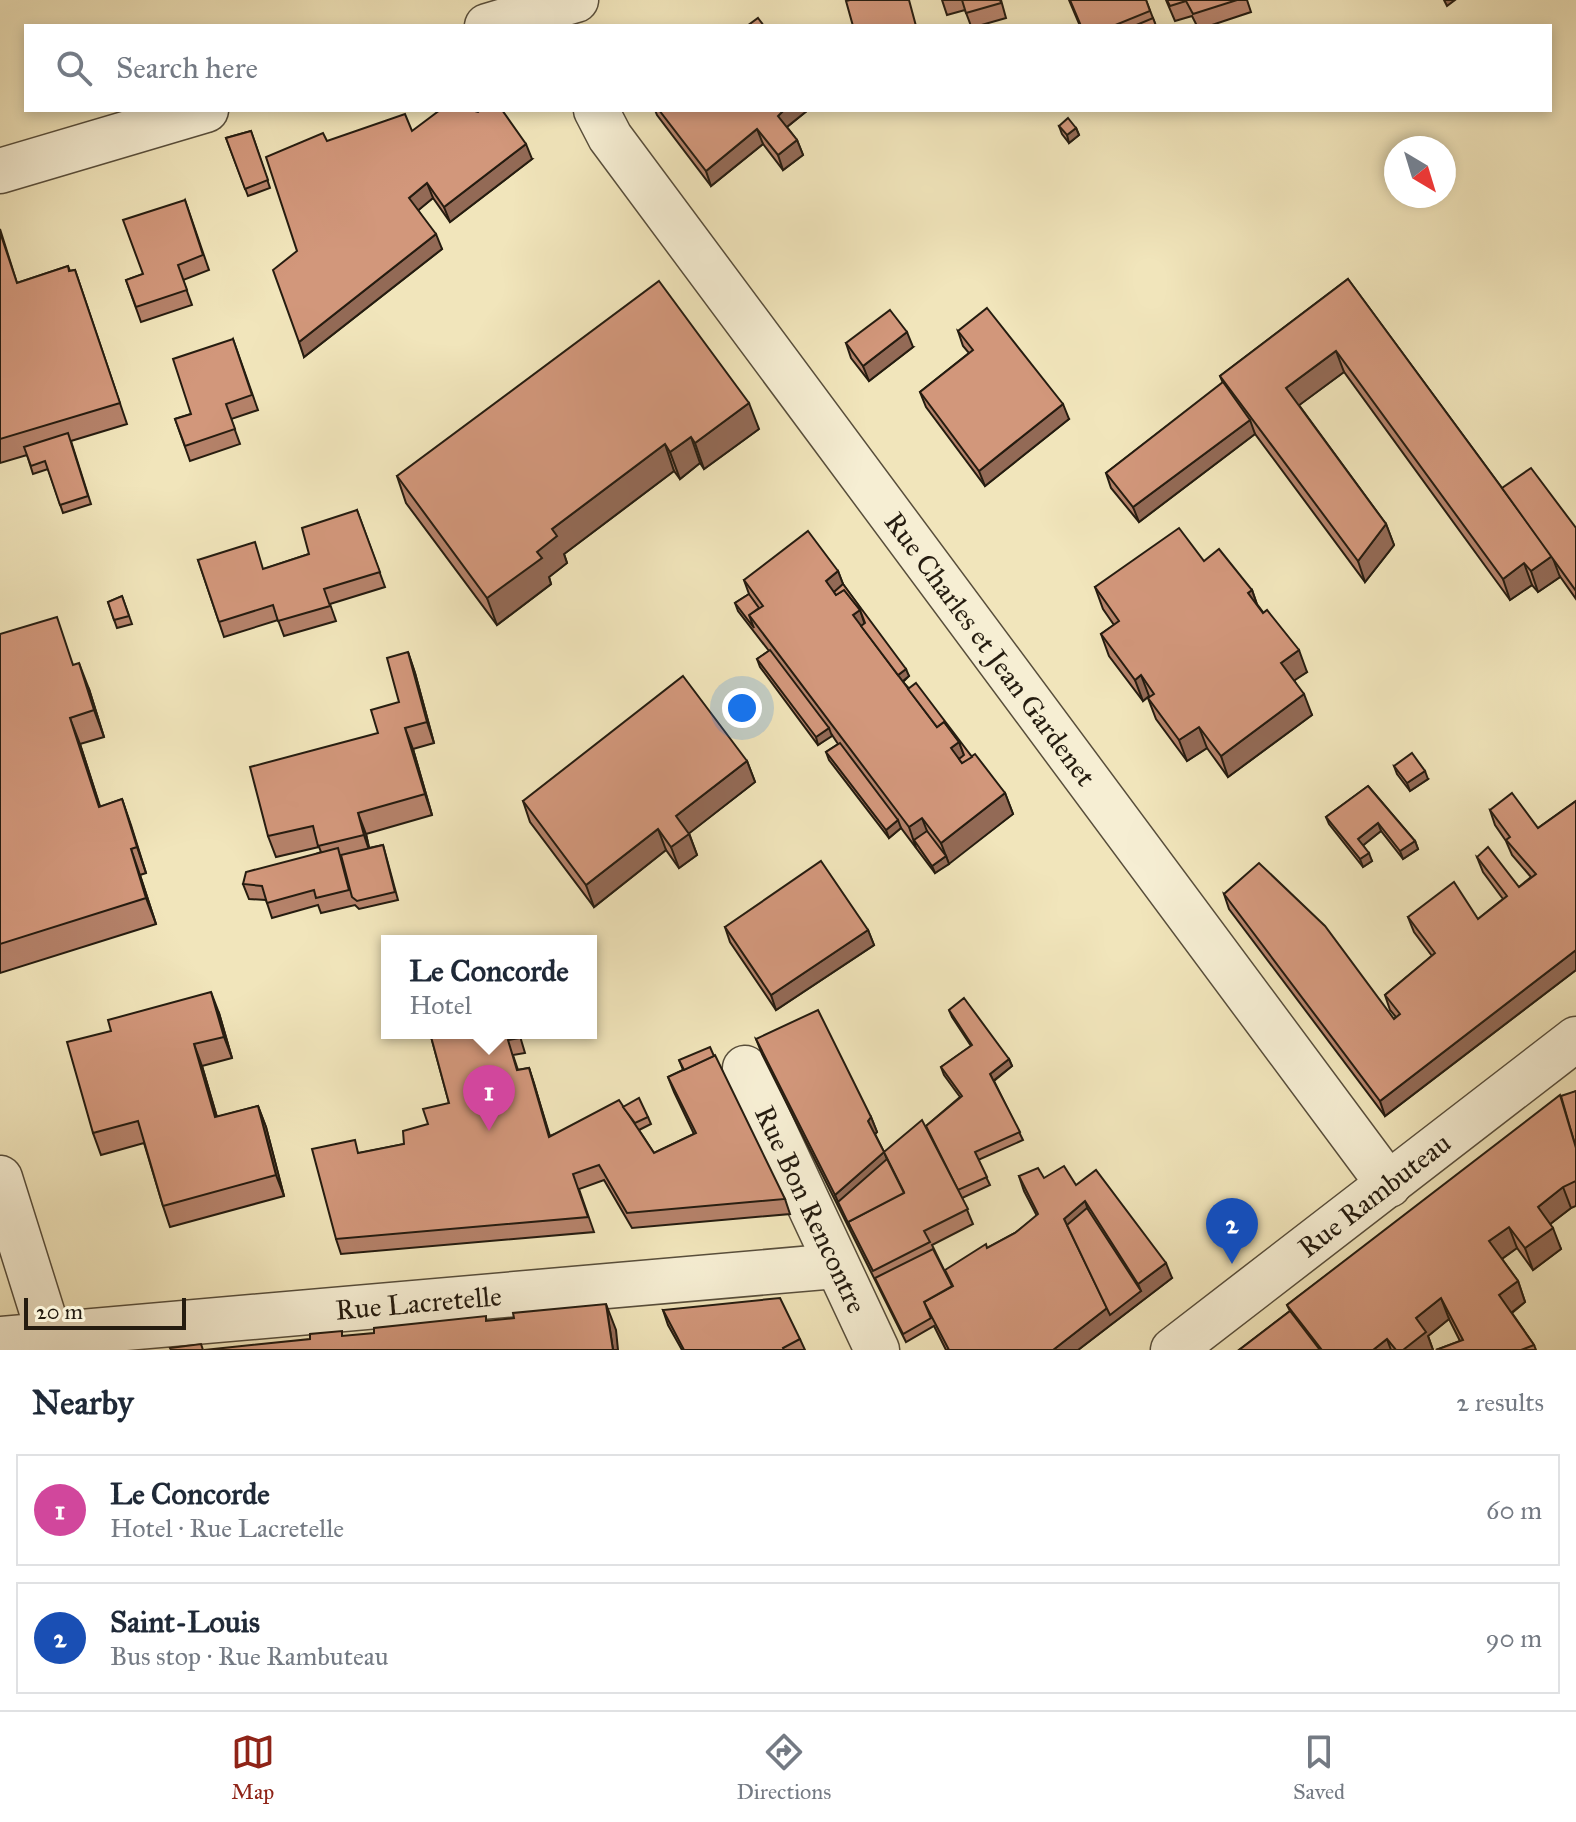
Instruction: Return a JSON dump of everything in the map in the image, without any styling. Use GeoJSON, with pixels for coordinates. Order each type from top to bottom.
{"type":"FeatureCollection","features":[{"type":"Feature","properties":{"kind":"street"},"geometry":{"type":"LineString","coordinates":[[497,24],[557,12]]}},
{"type":"Feature","properties":{"kind":"street"},"geometry":{"type":"LineString","coordinates":[[0,171],[199,112]]}},
{"type":"Feature","properties":{"kind":"street","name":"Rue Charles et Jean Gardenet"},"geometry":{"type":"LineString","coordinates":[[597,112],[620,150],[1389,1185]]}},
{"type":"Feature","properties":{"kind":"street","name":"Rue Rambuteau"},"geometry":{"type":"LineString","coordinates":[[1173,1350],[1576,1039]]}},
{"type":"Feature","properties":{"kind":"street","name":"Rue Bon Rencontre"},"geometry":{"type":"LineString","coordinates":[[745,1068],[877,1350]]}},
{"type":"Feature","properties":{"kind":"street"},"geometry":{"type":"LineString","coordinates":[[0,1178],[52,1342]]}},
{"type":"Feature","properties":{"kind":"street","name":"Rue Lacretelle"},"geometry":{"type":"LineString","coordinates":[[0,1339],[52,1342],[836,1266]]}},
{"type":"Feature","properties":{"kind":"building"},"geometry":{"type":"Polygon","coordinates":[[[909,0],[915,24],[852,24],[846,1],[909,0]]]}},
{"type":"Feature","properties":{"kind":"building"},"geometry":{"type":"Polygon","coordinates":[[[962,0],[1000,0],[1001,3],[966,13],[962,0]]]}},
{"type":"Feature","properties":{"kind":"building"},"geometry":{"type":"Polygon","coordinates":[[[1070,0],[1146,0],[1150,11],[1118,24],[1080,24],[1070,0]]]}},
{"type":"Feature","properties":{"kind":"building"},"geometry":{"type":"Polygon","coordinates":[[[1167,0],[1237,0],[1193,14],[1186,1],[1170,6],[1167,0]]]}},
{"type":"Feature","properties":{"kind":"building"},"geometry":{"type":"Polygon","coordinates":[[[1153,18],[1155,24],[1139,24],[1153,18]]]}},
{"type":"Feature","properties":{"kind":"building"},"geometry":{"type":"Polygon","coordinates":[[[437,112],[503,112],[526,144],[444,207],[427,183],[409,198],[436,234],[299,342],[273,270],[297,251],[266,157],[323,133],[327,141],[405,114],[412,131],[437,112]]]}},
{"type":"Feature","properties":{"kind":"building"},"geometry":{"type":"Polygon","coordinates":[[[661,112],[782,112],[778,116],[797,140],[778,155],[757,129],[706,171],[661,112]]]}},
{"type":"Feature","properties":{"kind":"building"},"geometry":{"type":"Polygon","coordinates":[[[1068,118],[1076,128],[1067,135],[1059,126],[1068,118]]]}},
{"type":"Feature","properties":{"kind":"building"},"geometry":{"type":"Polygon","coordinates":[[[251,131],[268,180],[245,189],[226,138],[251,131]]]}},
{"type":"Feature","properties":{"kind":"building"},"geometry":{"type":"Polygon","coordinates":[[[185,200],[203,255],[178,265],[187,290],[136,307],[126,280],[143,274],[123,220],[185,200]]]}},
{"type":"Feature","properties":{"kind":"building"},"geometry":{"type":"Polygon","coordinates":[[[0,232],[17,283],[68,266],[69,271],[75,270],[120,403],[0,439],[0,232]]]}},
{"type":"Feature","properties":{"kind":"building"},"geometry":{"type":"Polygon","coordinates":[[[1348,279],[1552,556],[1531,571],[1524,563],[1503,579],[1336,351],[1286,388],[1386,524],[1358,561],[1220,376],[1348,279]]]}},
{"type":"Feature","properties":{"kind":"building"},"geometry":{"type":"Polygon","coordinates":[[[659,281],[749,403],[695,443],[691,437],[670,452],[665,444],[552,529],[557,536],[537,552],[542,558],[487,598],[397,476],[659,281]]]}},
{"type":"Feature","properties":{"kind":"building"},"geometry":{"type":"Polygon","coordinates":[[[987,308],[1063,404],[979,471],[920,392],[973,350],[958,331],[987,308]]]}},
{"type":"Feature","properties":{"kind":"building"},"geometry":{"type":"Polygon","coordinates":[[[890,310],[907,332],[863,366],[846,343],[890,310]]]}},
{"type":"Feature","properties":{"kind":"building"},"geometry":{"type":"Polygon","coordinates":[[[233,339],[252,395],[226,404],[235,429],[185,446],[175,419],[191,414],[173,359],[233,339]]]}},
{"type":"Feature","properties":{"kind":"building"},"geometry":{"type":"Polygon","coordinates":[[[1223,382],[1250,420],[1133,507],[1106,473],[1223,382]]]}},
{"type":"Feature","properties":{"kind":"building"},"geometry":{"type":"Polygon","coordinates":[[[68,433],[88,496],[60,505],[45,461],[31,466],[24,447],[68,433]]]}},
{"type":"Feature","properties":{"kind":"building"},"geometry":{"type":"Polygon","coordinates":[[[1531,468],[1576,528],[1576,591],[1502,488],[1531,468]]]}},
{"type":"Feature","properties":{"kind":"building"},"geometry":{"type":"Polygon","coordinates":[[[357,510],[380,572],[324,589],[330,606],[278,621],[273,605],[219,622],[198,560],[255,542],[263,569],[309,554],[302,528],[357,510]]]}},
{"type":"Feature","properties":{"kind":"building"},"geometry":{"type":"Polygon","coordinates":[[[1179,528],[1204,561],[1219,549],[1252,590],[1248,593],[1263,613],[1267,610],[1299,650],[1281,663],[1304,694],[1221,756],[1199,727],[1179,740],[1148,698],[1154,694],[1141,675],[1135,680],[1101,634],[1119,621],[1095,587],[1179,528]]]}},
{"type":"Feature","properties":{"kind":"building"},"geometry":{"type":"Polygon","coordinates":[[[808,531],[838,571],[826,581],[836,595],[844,590],[860,610],[853,615],[937,727],[944,722],[959,742],[951,748],[962,763],[975,754],[1005,793],[941,843],[922,818],[909,827],[749,615],[763,606],[744,580],[808,531]]]}},
{"type":"Feature","properties":{"kind":"building"},"geometry":{"type":"Polygon","coordinates":[[[843,584],[906,669],[898,675],[861,626],[865,623],[860,610],[844,590],[836,595],[834,592],[843,584]]]}},
{"type":"Feature","properties":{"kind":"building"},"geometry":{"type":"Polygon","coordinates":[[[749,594],[759,608],[749,615],[754,628],[735,603],[749,594]]]}},
{"type":"Feature","properties":{"kind":"building"},"geometry":{"type":"Polygon","coordinates":[[[122,596],[129,616],[114,620],[108,602],[122,596]]]}},
{"type":"Feature","properties":{"kind":"building"},"geometry":{"type":"Polygon","coordinates":[[[57,617],[73,665],[79,663],[94,710],[70,718],[99,807],[122,799],[137,847],[131,849],[146,898],[0,944],[0,634],[57,617]]]}},
{"type":"Feature","properties":{"kind":"building"},"geometry":{"type":"Polygon","coordinates":[[[770,650],[829,728],[816,737],[757,659],[770,650]]]}},
{"type":"Feature","properties":{"kind":"building"},"geometry":{"type":"Polygon","coordinates":[[[408,652],[427,722],[405,728],[425,794],[358,813],[364,835],[318,846],[313,826],[268,836],[250,767],[378,733],[371,710],[399,702],[387,658],[408,652]]]}},
{"type":"Feature","properties":{"kind":"building"},"geometry":{"type":"Polygon","coordinates":[[[683,676],[747,761],[676,816],[689,834],[671,847],[658,829],[586,885],[523,801],[683,676]]]}},
{"type":"Feature","properties":{"kind":"building"},"geometry":{"type":"Polygon","coordinates":[[[916,683],[972,757],[962,763],[959,759],[964,755],[959,742],[944,722],[937,727],[908,689],[916,683]]]}},
{"type":"Feature","properties":{"kind":"building"},"geometry":{"type":"Polygon","coordinates":[[[840,743],[898,820],[886,830],[826,752],[840,743]]]}},
{"type":"Feature","properties":{"kind":"building"},"geometry":{"type":"Polygon","coordinates":[[[1412,753],[1425,771],[1407,783],[1394,766],[1412,753]]]}},
{"type":"Feature","properties":{"kind":"building"},"geometry":{"type":"Polygon","coordinates":[[[1368,786],[1415,841],[1400,851],[1378,823],[1358,839],[1369,853],[1360,859],[1326,817],[1368,786]]]}},
{"type":"Feature","properties":{"kind":"building"},"geometry":{"type":"Polygon","coordinates":[[[1512,793],[1538,828],[1576,801],[1576,950],[1380,1101],[1224,894],[1259,863],[1325,926],[1394,1019],[1400,1014],[1385,995],[1435,953],[1408,917],[1454,882],[1478,919],[1507,896],[1477,857],[1488,847],[1519,887],[1536,874],[1506,840],[1510,837],[1490,810],[1512,793]]]}},
{"type":"Feature","properties":{"kind":"building"},"geometry":{"type":"Polygon","coordinates":[[[927,831],[946,856],[932,866],[914,840],[927,831]]]}},
{"type":"Feature","properties":{"kind":"building"},"geometry":{"type":"Polygon","coordinates":[[[383,845],[395,892],[357,901],[352,897],[341,855],[383,845]]]}},
{"type":"Feature","properties":{"kind":"building"},"geometry":{"type":"Polygon","coordinates":[[[338,848],[349,890],[316,898],[314,890],[267,903],[262,886],[243,884],[246,872],[338,848]]]}},
{"type":"Feature","properties":{"kind":"building"},"geometry":{"type":"Polygon","coordinates":[[[821,861],[868,930],[771,995],[725,927],[821,861]]]}},
{"type":"Feature","properties":{"kind":"building"},"geometry":{"type":"Polygon","coordinates":[[[211,992],[224,1037],[194,1044],[215,1117],[258,1106],[276,1175],[163,1206],[138,1121],[93,1133],[67,1042],[111,1031],[108,1020],[211,992]]]}},
{"type":"Feature","properties":{"kind":"building"},"geometry":{"type":"Polygon","coordinates":[[[964,998],[1009,1059],[990,1074],[1020,1132],[975,1152],[987,1177],[958,1190],[926,1126],[962,1096],[941,1067],[972,1045],[949,1010],[964,998]]]}},
{"type":"Feature","properties":{"kind":"building"},"geometry":{"type":"Polygon","coordinates":[[[818,1010],[871,1117],[868,1121],[884,1152],[835,1195],[756,1039],[818,1010]]]}},
{"type":"Feature","properties":{"kind":"building"},"geometry":{"type":"Polygon","coordinates":[[[432,1039],[514,1039],[508,1040],[517,1070],[529,1068],[549,1137],[619,1100],[654,1153],[696,1133],[668,1077],[715,1055],[785,1199],[627,1213],[599,1165],[573,1174],[588,1217],[336,1239],[312,1149],[355,1140],[358,1153],[404,1144],[403,1131],[428,1124],[423,1109],[449,1103],[432,1039]]]}},
{"type":"Feature","properties":{"kind":"building"},"geometry":{"type":"Polygon","coordinates":[[[710,1047],[714,1056],[684,1070],[679,1060],[710,1047]]]}},
{"type":"Feature","properties":{"kind":"building"},"geometry":{"type":"Polygon","coordinates":[[[1576,1091],[1576,1148],[1561,1096],[1576,1091]]]}},
{"type":"Feature","properties":{"kind":"building"},"geometry":{"type":"Polygon","coordinates":[[[1560,1095],[1576,1148],[1576,1181],[1538,1207],[1553,1228],[1525,1248],[1509,1227],[1489,1241],[1518,1281],[1499,1295],[1534,1345],[1521,1350],[1436,1350],[1463,1340],[1441,1298],[1416,1318],[1426,1332],[1403,1350],[1396,1350],[1387,1339],[1373,1350],[1322,1350],[1287,1305],[1560,1095]]]}},
{"type":"Feature","properties":{"kind":"building"},"geometry":{"type":"Polygon","coordinates":[[[639,1098],[648,1117],[635,1123],[623,1107],[639,1098]]]}},
{"type":"Feature","properties":{"kind":"building"},"geometry":{"type":"Polygon","coordinates":[[[922,1120],[968,1209],[924,1231],[930,1242],[873,1271],[848,1222],[904,1192],[884,1152],[922,1120]]]}},
{"type":"Feature","properties":{"kind":"building"},"geometry":{"type":"Polygon","coordinates":[[[887,1159],[904,1193],[848,1222],[851,1229],[838,1202],[887,1159]]]}},
{"type":"Feature","properties":{"kind":"building"},"geometry":{"type":"Polygon","coordinates":[[[1064,1166],[1076,1185],[1096,1170],[1166,1263],[1138,1284],[1085,1201],[1064,1219],[1107,1308],[1053,1350],[949,1350],[924,1302],[953,1286],[945,1270],[986,1244],[987,1248],[1015,1233],[1038,1214],[1019,1176],[1038,1168],[1044,1178],[1064,1166]]]}},
{"type":"Feature","properties":{"kind":"building"},"geometry":{"type":"Polygon","coordinates":[[[1087,1208],[1141,1291],[1110,1315],[1067,1225],[1087,1208]]]}},
{"type":"Feature","properties":{"kind":"building"},"geometry":{"type":"Polygon","coordinates":[[[933,1249],[952,1286],[924,1302],[931,1318],[903,1334],[875,1278],[933,1249]]]}},
{"type":"Feature","properties":{"kind":"building"},"geometry":{"type":"Polygon","coordinates":[[[780,1298],[800,1339],[784,1350],[684,1350],[663,1310],[780,1298]]]}},
{"type":"Feature","properties":{"kind":"building"},"geometry":{"type":"Polygon","coordinates":[[[606,1304],[613,1350],[204,1350],[310,1339],[310,1334],[342,1331],[342,1336],[374,1333],[374,1328],[486,1316],[486,1321],[514,1318],[513,1313],[606,1304]]]}},
{"type":"Feature","properties":{"kind":"building"},"geometry":{"type":"Polygon","coordinates":[[[1290,1311],[1320,1350],[1239,1350],[1290,1311]]]}},
{"type":"Feature","properties":{"kind":"building"},"geometry":{"type":"Polygon","coordinates":[[[201,1344],[203,1350],[170,1348],[201,1344]]]}},
{"type":"Feature","properties":{"kind":"place","name":"Le Concorde"},"geometry":{"type":"Point","coordinates":[489,1131]}},
{"type":"Feature","properties":{"kind":"place","name":"Saint-Louis"},"geometry":{"type":"Point","coordinates":[1232,1264]}}]}
